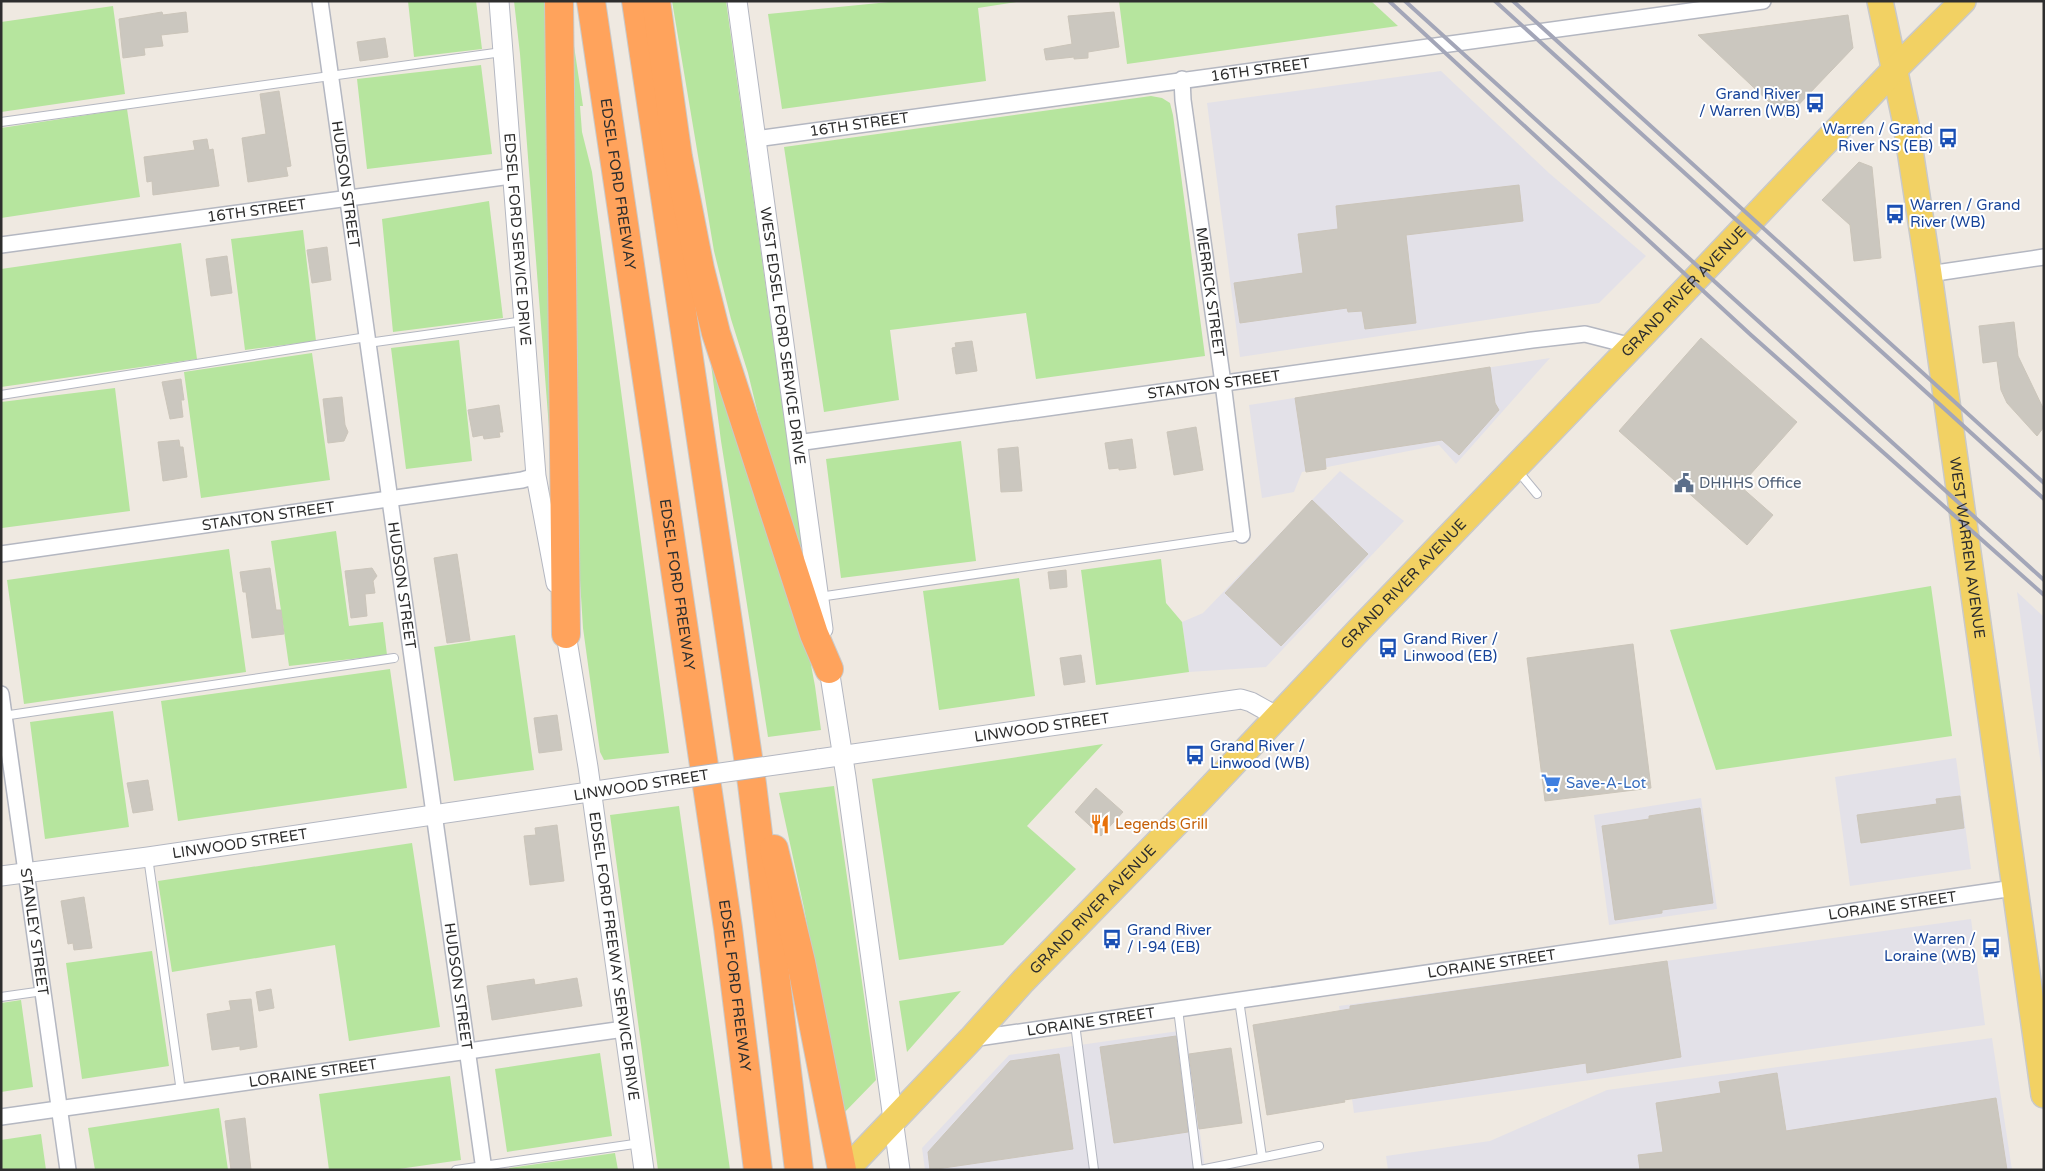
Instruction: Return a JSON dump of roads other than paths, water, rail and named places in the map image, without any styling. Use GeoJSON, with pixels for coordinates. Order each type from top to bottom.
{"type":"FeatureCollection","features":[{"type":"Feature","properties":{"kind":"highway"},"geometry":{"type":"LineString","coordinates":[[559,1],[566,634]]}},
{"type":"Feature","properties":{"kind":"highway","name":"EDSEL FORD FREEWAY"},"geometry":{"type":"LineString","coordinates":[[591,1],[728,928],[758,1170]]}},
{"type":"Feature","properties":{"kind":"highway"},"geometry":{"type":"LineString","coordinates":[[636,1],[752,784],[799,1170]]}},
{"type":"Feature","properties":{"kind":"highway"},"geometry":{"type":"LineString","coordinates":[[656,1],[678,157],[700,269],[716,333],[814,634],[828,669]]}},
{"type":"Feature","properties":{"kind":"highway"},"geometry":{"type":"LineString","coordinates":[[752,784],[781,873],[802,962],[844,1170]]}},
{"type":"Feature","properties":{"kind":"main road","name":"WEST WARREN AVENUE"},"geometry":{"type":"LineString","coordinates":[[1880,1],[1906,124],[1929,274],[2044,1095]]}},
{"type":"Feature","properties":{"kind":"main road","name":"GRAND RIVER AVENUE"},"geometry":{"type":"LineString","coordinates":[[844,1170],[1895,69],[1963,1]]}},
{"type":"Feature","properties":{"kind":"street","name":"HUDSON STREET"},"geometry":{"type":"LineString","coordinates":[[320,1],[484,1168]]}},
{"type":"Feature","properties":{"kind":"street","name":"EDSEL FORD SERVICE DRIVE"},"geometry":{"type":"LineString","coordinates":[[499,1],[536,476]]}},
{"type":"Feature","properties":{"kind":"street","name":"WEST EDSEL FORD SERVICE DRIVE"},"geometry":{"type":"LineString","coordinates":[[736,1],[828,669]]}},
{"type":"Feature","properties":{"kind":"street","name":"16TH STREET"},"geometry":{"type":"LineString","coordinates":[[756,139],[1182,79],[1542,33],[1763,1]]}},
{"type":"Feature","properties":{"kind":"street","name":"MERRICK STREET"},"geometry":{"type":"LineString","coordinates":[[1182,79],[1197,208],[1223,383],[1242,535]]}},
{"type":"Feature","properties":{"kind":"street","name":"16TH STREET"},"geometry":{"type":"LineString","coordinates":[[1,245],[512,176]]}},
{"type":"Feature","properties":{"kind":"street"},"geometry":{"type":"LineString","coordinates":[[1929,274],[2044,258]]}},
{"type":"Feature","properties":{"kind":"street","name":"STANTON STREET"},"geometry":{"type":"LineString","coordinates":[[797,444],[1223,383],[1585,334],[1632,346]]}},
{"type":"Feature","properties":{"kind":"street","name":"EDSEL FORD FREEWAY SERVICE DRIVE"},"geometry":{"type":"LineString","coordinates":[[536,476],[566,634],[591,793],[644,1170]]}},
{"type":"Feature","properties":{"kind":"street","name":"STANTON STREET"},"geometry":{"type":"LineString","coordinates":[[1,554],[522,480],[536,476]]}},
{"type":"Feature","properties":{"kind":"street"},"geometry":{"type":"LineString","coordinates":[[828,669],[842,755],[900,1170]]}},
{"type":"Feature","properties":{"kind":"street","name":"STANLEY STREET"},"geometry":{"type":"LineString","coordinates":[[1,694],[68,1170]]}},
{"type":"Feature","properties":{"kind":"street","name":"LINWOOD STREET"},"geometry":{"type":"LineString","coordinates":[[1,876],[148,857],[842,755],[1241,699],[1251,702],[1278,717]]}},
{"type":"Feature","properties":{"kind":"street","name":"LORAINE STREET"},"geometry":{"type":"LineString","coordinates":[[971,1039],[2014,888]]}},
{"type":"Feature","properties":{"kind":"street","name":"LORAINE STREET"},"geometry":{"type":"LineString","coordinates":[[1,1117],[624,1029]]}},
{"type":"Feature","properties":{"kind":"lane"},"geometry":{"type":"LineString","coordinates":[[1,122],[503,52]]}},
{"type":"Feature","properties":{"kind":"lane"},"geometry":{"type":"LineString","coordinates":[[1,395],[367,340],[524,321]]}},
{"type":"Feature","properties":{"kind":"lane"},"geometry":{"type":"LineString","coordinates":[[1515,467],[1537,494]]}},
{"type":"Feature","properties":{"kind":"lane"},"geometry":{"type":"LineString","coordinates":[[818,598],[1242,535]]}},
{"type":"Feature","properties":{"kind":"lane"},"geometry":{"type":"LineString","coordinates":[[3,716],[394,658]]}},
{"type":"Feature","properties":{"kind":"lane"},"geometry":{"type":"LineString","coordinates":[[148,857],[181,1092]]}},
{"type":"Feature","properties":{"kind":"lane"},"geometry":{"type":"LineString","coordinates":[[1,997],[43,991]]}},
{"type":"Feature","properties":{"kind":"lane"},"geometry":{"type":"LineString","coordinates":[[1239,1000],[1262,1157]]}},
{"type":"Feature","properties":{"kind":"lane"},"geometry":{"type":"LineString","coordinates":[[1178,1009],[1199,1170],[1319,1146]]}},
{"type":"Feature","properties":{"kind":"lane"},"geometry":{"type":"LineString","coordinates":[[1075,1024],[1094,1170]]}},
{"type":"Feature","properties":{"kind":"lane"},"geometry":{"type":"LineString","coordinates":[[456,1170],[484,1168],[641,1143]]}},
{"type":"Feature","properties":{"kind":"railway"},"geometry":{"type":"LineString","coordinates":[[1389,1],[1751,335],[2044,595]]}},
{"type":"Feature","properties":{"kind":"railway"},"geometry":{"type":"LineString","coordinates":[[1405,1],[2044,580]]}},
{"type":"Feature","properties":{"kind":"railway"},"geometry":{"type":"LineString","coordinates":[[1495,1],[2044,499]]}},
{"type":"Feature","properties":{"kind":"railway"},"geometry":{"type":"LineString","coordinates":[[1513,1],[2044,483]]}},
{"type":"Feature","properties":{"kind":"place","name":"Grand River / Warren (WB)"},"geometry":{"type":"Point","coordinates":[1815,103]}},
{"type":"Feature","properties":{"kind":"place","name":"Warren / Grand River NS (EB)"},"geometry":{"type":"Point","coordinates":[1948,138]}},
{"type":"Feature","properties":{"kind":"place","name":"Warren / Grand River (WB)"},"geometry":{"type":"Point","coordinates":[1895,214]}},
{"type":"Feature","properties":{"kind":"place","name":"DHHHS Office"},"geometry":{"type":"Point","coordinates":[1684,483]}},
{"type":"Feature","properties":{"kind":"place","name":"Grand River / Linwood (EB)"},"geometry":{"type":"Point","coordinates":[1388,648]}},
{"type":"Feature","properties":{"kind":"place","name":"Grand River / Linwood (WB)"},"geometry":{"type":"Point","coordinates":[1195,755]}},
{"type":"Feature","properties":{"kind":"place","name":"Save-A-Lot"},"geometry":{"type":"Point","coordinates":[1551,783]}},
{"type":"Feature","properties":{"kind":"place","name":"Legends Grill"},"geometry":{"type":"Point","coordinates":[1100,824]}},
{"type":"Feature","properties":{"kind":"place","name":"Grand River / I-94 (EB)"},"geometry":{"type":"Point","coordinates":[1112,939]}},
{"type":"Feature","properties":{"kind":"place","name":"Warren / Loraine (WB)"},"geometry":{"type":"Point","coordinates":[1991,948]}}]}
